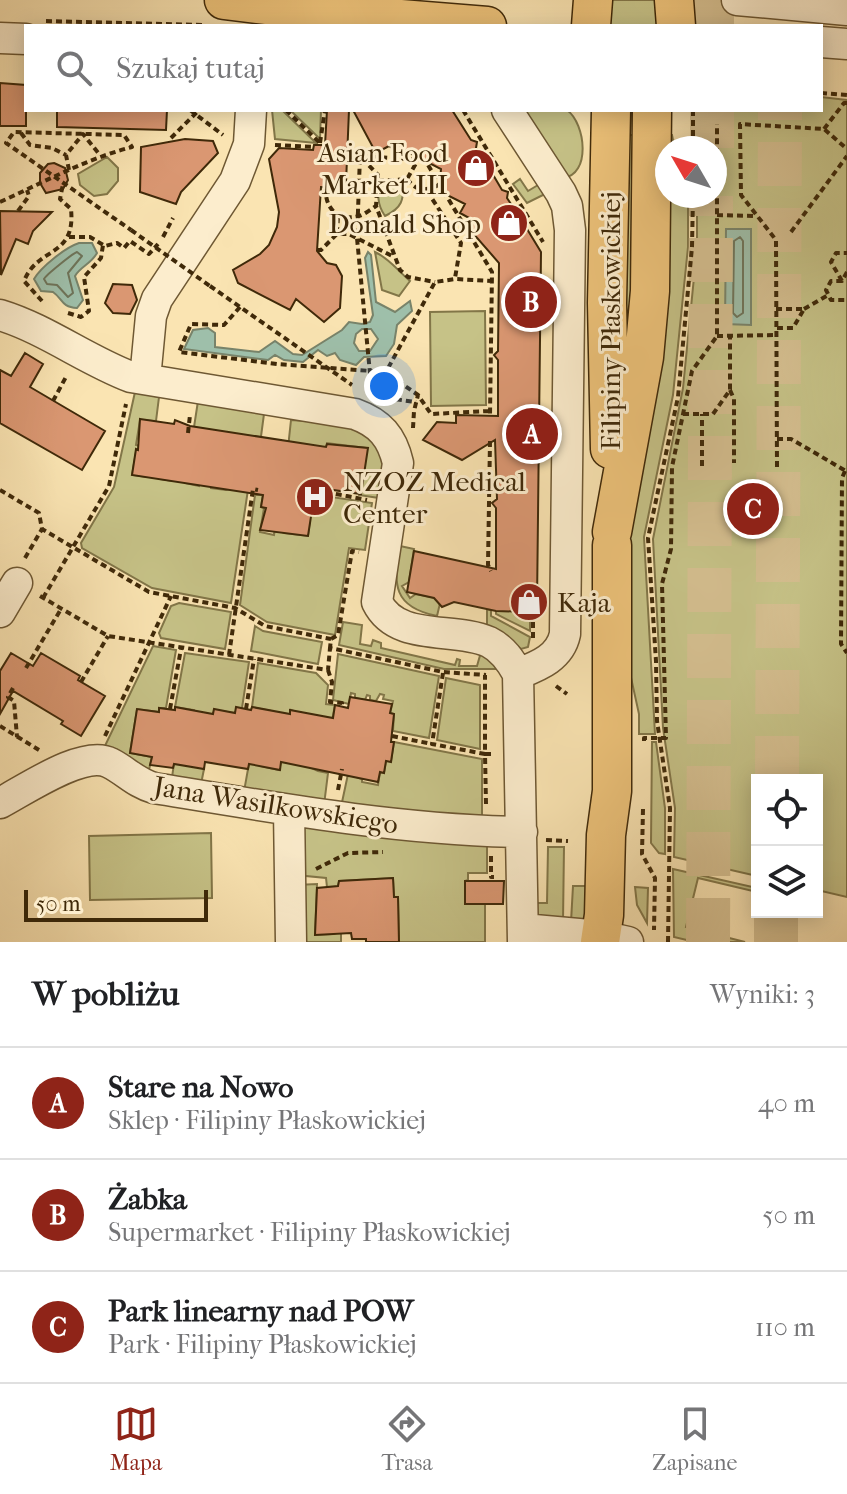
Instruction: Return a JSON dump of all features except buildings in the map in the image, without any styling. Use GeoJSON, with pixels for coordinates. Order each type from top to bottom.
{"type":"FeatureCollection","features":[{"type":"Feature","properties":{"kind":"main road"},"geometry":{"type":"LineString","coordinates":[[224,0],[462,24]]}},
{"type":"Feature","properties":{"kind":"main road"},"geometry":{"type":"LineString","coordinates":[[591,24],[593,0]]}},
{"type":"Feature","properties":{"kind":"main road"},"geometry":{"type":"LineString","coordinates":[[674,0],[676,24]]}},
{"type":"Feature","properties":{"kind":"main road","name":"Filipiny Płaskowickiej"},"geometry":{"type":"LineString","coordinates":[[611,112],[607,303],[612,538],[628,794],[606,835],[604,904],[621,939]]}},
{"type":"Feature","properties":{"kind":"main road","name":"Filipiny Płaskowickiej"},"geometry":{"type":"LineString","coordinates":[[612,538],[645,343],[650,291],[652,112]]}},
{"type":"Feature","properties":{"kind":"street"},"geometry":{"type":"LineString","coordinates":[[737,0],[829,6]]}},
{"type":"Feature","properties":{"kind":"street"},"geometry":{"type":"LineString","coordinates":[[0,38],[24,33]]}},
{"type":"Feature","properties":{"kind":"street"},"geometry":{"type":"LineString","coordinates":[[823,42],[847,44]]}},
{"type":"Feature","properties":{"kind":"street"},"geometry":{"type":"LineString","coordinates":[[145,379],[151,316],[157,299],[215,215],[245,161],[251,112]]}},
{"type":"Feature","properties":{"kind":"street"},"geometry":{"type":"LineString","coordinates":[[508,112],[561,193],[567,206],[570,230],[565,634],[563,642],[551,657],[518,674]]}},
{"type":"Feature","properties":{"kind":"street"},"geometry":{"type":"LineString","coordinates":[[0,315],[24,324],[103,366],[145,379],[355,414],[379,426],[395,447],[398,463],[377,602],[382,611],[390,620],[416,629],[486,641],[503,652],[518,674],[535,836],[523,936],[621,939]]}},
{"type":"Feature","properties":{"kind":"street"},"geometry":{"type":"LineString","coordinates":[[0,612],[24,587]]}},
{"type":"Feature","properties":{"kind":"street"},"geometry":{"type":"LineString","coordinates":[[0,803],[69,766],[93,760]]}},
{"type":"Feature","properties":{"kind":"street","name":"Jana Wasilkowskiego"},"geometry":{"type":"LineString","coordinates":[[93,760],[108,761],[140,785],[154,788],[289,810],[451,830],[535,836]]}},
{"type":"Feature","properties":{"kind":"street"},"geometry":{"type":"LineString","coordinates":[[289,810],[291,942]]}},
{"type":"Feature","properties":{"kind":"path"},"geometry":{"type":"LineString","coordinates":[[823,93],[847,95]]}},
{"type":"Feature","properties":{"kind":"path"},"geometry":{"type":"LineString","coordinates":[[824,129],[847,103]]}},
{"type":"Feature","properties":{"kind":"path"},"geometry":{"type":"LineString","coordinates":[[171,138],[191,112],[235,141],[235,157],[245,161]]}},
{"type":"Feature","properties":{"kind":"path"},"geometry":{"type":"LineString","coordinates":[[288,112],[321,144],[325,112]]}},
{"type":"Feature","properties":{"kind":"path"},"geometry":{"type":"LineString","coordinates":[[464,112],[547,248]]}},
{"type":"Feature","properties":{"kind":"path"},"geometry":{"type":"LineString","coordinates":[[693,112],[693,136]]}},
{"type":"Feature","properties":{"kind":"path"},"geometry":{"type":"LineString","coordinates":[[644,752],[644,738],[666,738],[662,584],[671,549],[672,467],[692,371],[717,336],[717,124]]}},
{"type":"Feature","properties":{"kind":"path"},"geometry":{"type":"LineString","coordinates":[[777,467],[776,240],[741,195],[740,124],[824,129],[847,149]]}},
{"type":"Feature","properties":{"kind":"path"},"geometry":{"type":"LineString","coordinates":[[0,202],[27,190],[55,176],[101,155],[132,147],[124,135],[20,132],[14,129],[3,143],[55,176],[338,376]]}},
{"type":"Feature","properties":{"kind":"path"},"geometry":{"type":"LineString","coordinates":[[20,132],[30,145],[52,148],[66,155]]}},
{"type":"Feature","properties":{"kind":"path"},"geometry":{"type":"LineString","coordinates":[[271,133],[272,145],[314,147]]}},
{"type":"Feature","properties":{"kind":"path"},"geometry":{"type":"LineString","coordinates":[[66,155],[83,134]]}},
{"type":"Feature","properties":{"kind":"path"},"geometry":{"type":"LineString","coordinates":[[83,134],[101,155]]}},
{"type":"Feature","properties":{"kind":"path"},"geometry":{"type":"LineString","coordinates":[[240,307],[224,325],[191,324],[179,352],[277,364],[385,372],[418,395],[431,414],[490,413],[492,272],[425,160],[349,156],[346,151]]}},
{"type":"Feature","properties":{"kind":"path"},"geometry":{"type":"LineString","coordinates":[[66,155],[69,170]]}},
{"type":"Feature","properties":{"kind":"path"},"geometry":{"type":"LineString","coordinates":[[360,156],[378,175],[376,206],[400,270],[408,277],[435,282],[455,279],[492,281]]}},
{"type":"Feature","properties":{"kind":"path"},"geometry":{"type":"LineString","coordinates":[[360,156],[357,238],[373,397]]}},
{"type":"Feature","properties":{"kind":"path"},"geometry":{"type":"LineString","coordinates":[[791,232],[847,156]]}},
{"type":"Feature","properties":{"kind":"path"},"geometry":{"type":"LineString","coordinates":[[407,179],[418,160]]}},
{"type":"Feature","properties":{"kind":"path"},"geometry":{"type":"LineString","coordinates":[[378,181],[407,179],[418,190],[427,191],[440,185]]}},
{"type":"Feature","properties":{"kind":"path"},"geometry":{"type":"LineString","coordinates":[[46,303],[24,281],[32,266],[69,237],[72,213],[59,195],[64,183]]}},
{"type":"Feature","properties":{"kind":"path"},"geometry":{"type":"LineString","coordinates":[[326,187],[325,199],[338,216],[358,216],[376,206]]}},
{"type":"Feature","properties":{"kind":"path"},"geometry":{"type":"LineString","coordinates":[[18,211],[29,196],[27,190]]}},
{"type":"Feature","properties":{"kind":"path"},"geometry":{"type":"LineString","coordinates":[[427,191],[461,243],[455,279]]}},
{"type":"Feature","properties":{"kind":"path"},"geometry":{"type":"LineString","coordinates":[[668,942],[670,808],[659,738],[648,538],[678,397],[693,208]]}},
{"type":"Feature","properties":{"kind":"path"},"geometry":{"type":"LineString","coordinates":[[717,215],[757,216]]}},
{"type":"Feature","properties":{"kind":"path"},"geometry":{"type":"LineString","coordinates":[[317,250],[321,250],[337,234],[338,216]]}},
{"type":"Feature","properties":{"kind":"path"},"geometry":{"type":"LineString","coordinates":[[69,237],[90,237],[103,245],[117,243],[124,248],[130,241],[149,254],[160,243],[173,218]]}},
{"type":"Feature","properties":{"kind":"path"},"geometry":{"type":"LineString","coordinates":[[337,234],[349,234],[394,258]]}},
{"type":"Feature","properties":{"kind":"path"},"geometry":{"type":"LineString","coordinates":[[461,243],[472,238]]}},
{"type":"Feature","properties":{"kind":"path"},"geometry":{"type":"LineString","coordinates":[[57,308],[81,317],[86,315],[90,305],[84,277],[101,258],[103,245]]}},
{"type":"Feature","properties":{"kind":"path"},"geometry":{"type":"LineString","coordinates":[[842,281],[831,262],[836,253],[847,253]]}},
{"type":"Feature","properties":{"kind":"path"},"geometry":{"type":"LineString","coordinates":[[842,281],[847,272]]}},
{"type":"Feature","properties":{"kind":"path"},"geometry":{"type":"LineString","coordinates":[[820,281],[829,286]]}},
{"type":"Feature","properties":{"kind":"path"},"geometry":{"type":"LineString","coordinates":[[842,281],[831,281],[826,290],[831,300],[847,300]]}},
{"type":"Feature","properties":{"kind":"path"},"geometry":{"type":"LineString","coordinates":[[373,397],[435,282]]}},
{"type":"Feature","properties":{"kind":"path"},"geometry":{"type":"LineString","coordinates":[[777,328],[793,328],[804,309],[828,295]]}},
{"type":"Feature","properties":{"kind":"path"},"geometry":{"type":"LineString","coordinates":[[776,309],[804,309]]}},
{"type":"Feature","properties":{"kind":"path"},"geometry":{"type":"LineString","coordinates":[[717,336],[776,335]]}},
{"type":"Feature","properties":{"kind":"path"},"geometry":{"type":"LineString","coordinates":[[730,336],[734,463]]}},
{"type":"Feature","properties":{"kind":"path"},"geometry":{"type":"LineString","coordinates":[[683,414],[713,414],[730,390]]}},
{"type":"Feature","properties":{"kind":"path"},"geometry":{"type":"LineString","coordinates":[[414,421],[418,395]]}},
{"type":"Feature","properties":{"kind":"path"},"geometry":{"type":"LineString","coordinates":[[373,397],[416,402]]}},
{"type":"Feature","properties":{"kind":"path"},"geometry":{"type":"LineString","coordinates":[[24,587],[73,548],[109,486],[125,407]]}},
{"type":"Feature","properties":{"kind":"path"},"geometry":{"type":"LineString","coordinates":[[702,414],[702,466]]}},
{"type":"Feature","properties":{"kind":"path"},"geometry":{"type":"LineString","coordinates":[[188,433],[190,419]]}},
{"type":"Feature","properties":{"kind":"path"},"geometry":{"type":"LineString","coordinates":[[777,439],[791,439],[846,472],[842,478],[844,549],[841,644],[847,653]]}},
{"type":"Feature","properties":{"kind":"path"},"geometry":{"type":"LineString","coordinates":[[490,441],[488,565],[491,571]]}},
{"type":"Feature","properties":{"kind":"path"},"geometry":{"type":"LineString","coordinates":[[229,655],[253,489],[258,490]]}},
{"type":"Feature","properties":{"kind":"path"},"geometry":{"type":"LineString","coordinates":[[0,490],[39,513],[42,529],[24,587]]}},
{"type":"Feature","properties":{"kind":"path"},"geometry":{"type":"LineString","coordinates":[[326,492],[377,502]]}},
{"type":"Feature","properties":{"kind":"path"},"geometry":{"type":"LineString","coordinates":[[42,529],[149,592],[235,608],[265,626],[331,639],[338,635],[352,551],[369,553]]}},
{"type":"Feature","properties":{"kind":"path"},"geometry":{"type":"LineString","coordinates":[[24,587],[108,636],[328,670]]}},
{"type":"Feature","properties":{"kind":"path"},"geometry":{"type":"LineString","coordinates":[[93,760],[171,596]]}},
{"type":"Feature","properties":{"kind":"path"},"geometry":{"type":"LineString","coordinates":[[533,635],[533,613],[543,603],[543,616]]}},
{"type":"Feature","properties":{"kind":"path"},"geometry":{"type":"LineString","coordinates":[[26,668],[61,609]]}},
{"type":"Feature","properties":{"kind":"path"},"geometry":{"type":"LineString","coordinates":[[81,682],[108,636]]}},
{"type":"Feature","properties":{"kind":"path"},"geometry":{"type":"LineString","coordinates":[[331,639],[328,670],[332,682],[330,702],[342,703],[342,707]]}},
{"type":"Feature","properties":{"kind":"path"},"geometry":{"type":"LineString","coordinates":[[170,709],[181,648]]}},
{"type":"Feature","properties":{"kind":"path"},"geometry":{"type":"LineString","coordinates":[[330,648],[443,672],[518,674]]}},
{"type":"Feature","properties":{"kind":"path"},"geometry":{"type":"LineString","coordinates":[[246,709],[254,659]]}},
{"type":"Feature","properties":{"kind":"path"},"geometry":{"type":"LineString","coordinates":[[432,744],[443,672]]}},
{"type":"Feature","properties":{"kind":"path"},"geometry":{"type":"LineString","coordinates":[[485,675],[486,809]]}},
{"type":"Feature","properties":{"kind":"path"},"geometry":{"type":"LineString","coordinates":[[0,726],[15,735],[14,701],[8,697],[13,688]]}},
{"type":"Feature","properties":{"kind":"path"},"geometry":{"type":"LineString","coordinates":[[392,736],[485,754]]}},
{"type":"Feature","properties":{"kind":"path"},"geometry":{"type":"LineString","coordinates":[[621,939],[655,878],[642,854],[628,794]]}},
{"type":"Feature","properties":{"kind":"path"},"geometry":{"type":"LineString","coordinates":[[535,836],[568,841]]}},
{"type":"Feature","properties":{"kind":"path"},"geometry":{"type":"LineString","coordinates":[[290,873],[311,872],[348,853],[393,852]]}},
{"type":"Feature","properties":{"kind":"shaded area"},"geometry":{"type":"Polygon","coordinates":[[[604,0],[663,0],[664,24],[603,24],[604,0]]]}},
{"type":"Feature","properties":{"kind":"shaded area"},"geometry":{"type":"Polygon","coordinates":[[[823,97],[847,100],[847,897],[823,891],[823,774],[751,774],[751,875],[674,857],[675,808],[663,728],[653,539],[683,388],[697,247],[697,208],[727,208],[727,136],[697,136],[698,112],[823,112],[823,97]]]}},
{"type":"Feature","properties":{"kind":"shaded area"},"geometry":{"type":"Polygon","coordinates":[[[272,112],[284,112],[316,143],[275,139],[272,112]]]}},
{"type":"Feature","properties":{"kind":"shaded area"},"geometry":{"type":"Polygon","coordinates":[[[292,112],[321,112],[320,139],[292,112]]]}},
{"type":"Feature","properties":{"kind":"shaded area"},"geometry":{"type":"Polygon","coordinates":[[[521,112],[569,112],[573,117],[581,137],[582,159],[572,175],[563,178],[521,112]]]}},
{"type":"Feature","properties":{"kind":"shaded area"},"geometry":{"type":"Polygon","coordinates":[[[620,135],[639,135],[635,349],[624,410],[620,135]]]}},
{"type":"Feature","properties":{"kind":"shaded area"},"geometry":{"type":"Polygon","coordinates":[[[107,157],[118,168],[118,181],[107,194],[94,196],[80,185],[78,174],[107,157]]]}},
{"type":"Feature","properties":{"kind":"shaded area"},"geometry":{"type":"Polygon","coordinates":[[[520,179],[528,191],[543,182],[549,192],[527,203],[513,184],[520,179]]]}},
{"type":"Feature","properties":{"kind":"shaded area"},"geometry":{"type":"Polygon","coordinates":[[[384,182],[403,182],[402,199],[395,210],[385,216],[378,199],[384,182]]]}},
{"type":"Feature","properties":{"kind":"shaded area"},"geometry":{"type":"Polygon","coordinates":[[[660,208],[688,208],[688,247],[673,395],[644,537],[655,734],[639,734],[639,714],[628,664],[628,530],[660,208]]]}},
{"type":"Feature","properties":{"kind":"shaded area"},"geometry":{"type":"Polygon","coordinates":[[[375,252],[410,281],[399,296],[382,290],[375,252]]]}},
{"type":"Feature","properties":{"kind":"shaded area"},"geometry":{"type":"Polygon","coordinates":[[[485,311],[486,405],[431,406],[430,312],[485,311]]]}},
{"type":"Feature","properties":{"kind":"shaded area"},"geometry":{"type":"Polygon","coordinates":[[[135,392],[159,397],[156,421],[140,420],[136,445],[141,446],[141,452],[136,452],[132,475],[159,475],[159,479],[173,481],[185,479],[185,483],[199,486],[200,481],[211,483],[211,488],[226,490],[249,483],[231,603],[152,588],[82,548],[81,543],[114,487],[135,392]]]}},
{"type":"Feature","properties":{"kind":"shaded area"},"geometry":{"type":"Polygon","coordinates":[[[198,401],[264,414],[260,444],[194,427],[198,401]]]}},
{"type":"Feature","properties":{"kind":"shaded area"},"geometry":{"type":"Polygon","coordinates":[[[291,420],[347,425],[370,436],[378,446],[384,464],[379,498],[359,495],[367,448],[327,443],[325,453],[288,448],[291,420]]]}},
{"type":"Feature","properties":{"kind":"shaded area"},"geometry":{"type":"Polygon","coordinates":[[[255,495],[263,495],[260,532],[274,535],[275,528],[284,533],[308,536],[310,520],[307,509],[325,496],[372,503],[365,550],[349,548],[335,635],[267,622],[240,605],[255,495]]]}},
{"type":"Feature","properties":{"kind":"shaded area"},"geometry":{"type":"Polygon","coordinates":[[[400,546],[414,549],[409,582],[402,586],[410,598],[416,594],[441,599],[437,616],[412,607],[399,592],[397,572],[400,546]]]}},
{"type":"Feature","properties":{"kind":"shaded area"},"geometry":{"type":"Polygon","coordinates":[[[179,603],[231,612],[225,649],[161,638],[159,633],[171,606],[179,603]]]}},
{"type":"Feature","properties":{"kind":"shaded area"},"geometry":{"type":"Polygon","coordinates":[[[487,609],[491,610],[491,616],[530,637],[528,647],[521,649],[508,637],[487,626],[487,609]]]}},
{"type":"Feature","properties":{"kind":"shaded area"},"geometry":{"type":"Polygon","coordinates":[[[496,611],[530,611],[530,631],[496,614],[496,611]]]}},
{"type":"Feature","properties":{"kind":"shaded area"},"geometry":{"type":"Polygon","coordinates":[[[343,622],[362,625],[360,644],[371,646],[373,640],[381,643],[381,648],[455,665],[457,659],[460,660],[459,666],[477,666],[481,652],[503,669],[444,669],[339,645],[343,622]]]}},
{"type":"Feature","properties":{"kind":"shaded area"},"geometry":{"type":"Polygon","coordinates":[[[255,626],[263,631],[322,642],[318,664],[251,651],[255,626]]]}},
{"type":"Feature","properties":{"kind":"shaded area"},"geometry":{"type":"Polygon","coordinates":[[[153,646],[176,650],[166,708],[160,708],[159,712],[137,709],[130,753],[152,757],[148,774],[102,752],[153,646]]]}},
{"type":"Feature","properties":{"kind":"shaded area"},"geometry":{"type":"Polygon","coordinates":[[[185,653],[249,662],[242,708],[235,713],[214,710],[211,725],[193,722],[194,710],[175,707],[185,653]]]}},
{"type":"Feature","properties":{"kind":"shaded area"},"geometry":{"type":"Polygon","coordinates":[[[338,654],[439,676],[429,738],[393,731],[394,714],[390,713],[393,701],[383,699],[384,695],[380,694],[376,701],[370,700],[367,695],[365,700],[355,698],[355,694],[351,693],[349,704],[333,700],[338,654]]]}},
{"type":"Feature","properties":{"kind":"shaded area"},"geometry":{"type":"Polygon","coordinates":[[[258,663],[316,673],[328,685],[326,704],[335,705],[331,726],[291,710],[288,727],[271,711],[252,707],[258,663]]]}},
{"type":"Feature","properties":{"kind":"shaded area"},"geometry":{"type":"Polygon","coordinates":[[[446,678],[480,685],[480,749],[437,740],[446,678]]]}},
{"type":"Feature","properties":{"kind":"shaded area"},"geometry":{"type":"Polygon","coordinates":[[[394,742],[482,759],[482,823],[341,807],[348,774],[362,779],[362,782],[378,785],[380,772],[384,773],[386,761],[391,761],[394,742]]]}},
{"type":"Feature","properties":{"kind":"shaded area"},"geometry":{"type":"Polygon","coordinates":[[[652,742],[656,742],[665,808],[665,854],[659,853],[651,843],[652,742]]]}},
{"type":"Feature","properties":{"kind":"shaded area"},"geometry":{"type":"Polygon","coordinates":[[[283,755],[328,773],[324,805],[243,797],[250,758],[261,766],[279,770],[283,755]]]}},
{"type":"Feature","properties":{"kind":"shaded area"},"geometry":{"type":"Polygon","coordinates":[[[175,757],[204,769],[200,789],[171,784],[175,757]]]}},
{"type":"Feature","properties":{"kind":"shaded area"},"geometry":{"type":"Polygon","coordinates":[[[301,827],[487,838],[487,873],[468,873],[468,880],[465,881],[465,904],[485,904],[485,942],[399,942],[398,897],[394,897],[393,878],[339,881],[338,887],[327,887],[326,878],[296,875],[301,827]]]}},
{"type":"Feature","properties":{"kind":"shaded area"},"geometry":{"type":"Polygon","coordinates":[[[211,833],[212,898],[90,900],[89,836],[211,833]]]}},
{"type":"Feature","properties":{"kind":"shaded area"},"geometry":{"type":"Polygon","coordinates":[[[548,847],[564,847],[563,921],[537,917],[532,903],[547,903],[548,847]]]}},
{"type":"Feature","properties":{"kind":"shaded area"},"geometry":{"type":"Polygon","coordinates":[[[673,869],[751,887],[751,891],[698,878],[686,927],[745,942],[695,942],[674,937],[673,869]]]}},
{"type":"Feature","properties":{"kind":"shaded area"},"geometry":{"type":"Polygon","coordinates":[[[317,884],[315,935],[341,931],[341,942],[301,942],[296,885],[317,884]]]}},
{"type":"Feature","properties":{"kind":"shaded area"},"geometry":{"type":"Polygon","coordinates":[[[573,886],[598,886],[599,901],[583,921],[571,922],[573,886]]]}},
{"type":"Feature","properties":{"kind":"shaded area"},"geometry":{"type":"Polygon","coordinates":[[[635,887],[648,888],[647,923],[637,905],[635,887]]]}},
{"type":"Feature","properties":{"kind":"water"},"geometry":{"type":"Polygon","coordinates":[[[726,229],[751,229],[751,325],[725,324],[726,229]]]}},
{"type":"Feature","properties":{"kind":"water"},"geometry":{"type":"Polygon","coordinates":[[[79,243],[92,243],[97,253],[75,276],[83,300],[77,308],[65,304],[53,292],[41,291],[34,279],[54,258],[79,243]]]}},
{"type":"Feature","properties":{"kind":"water"},"geometry":{"type":"Polygon","coordinates":[[[368,252],[371,255],[376,302],[395,312],[410,301],[412,311],[397,325],[394,344],[386,356],[364,357],[356,365],[340,360],[335,353],[327,356],[318,350],[303,362],[284,360],[275,355],[268,360],[184,349],[193,330],[208,328],[215,333],[215,347],[259,352],[275,341],[293,354],[302,355],[342,330],[349,322],[370,322],[373,315],[365,258],[368,252]],[[362,329],[356,334],[354,343],[359,351],[370,351],[378,339],[371,329],[362,329]]]}},
{"type":"Feature","properties":{"kind":"tunnel"},"geometry":{"type":"LineString","coordinates":[[712,0],[712,24]]}},
{"type":"Feature","properties":{"kind":"tunnel"},"geometry":{"type":"LineString","coordinates":[[712,112],[712,136]]}},
{"type":"Feature","properties":{"kind":"tunnel"},"geometry":{"type":"LineString","coordinates":[[777,774],[780,112]]}},
{"type":"Feature","properties":{"kind":"tunnel"},"geometry":{"type":"LineString","coordinates":[[708,942],[711,208]]}},
{"type":"Feature","properties":{"kind":"tunnel"},"geometry":{"type":"LineString","coordinates":[[776,918],[776,942]]}},
{"type":"Feature","properties":{"kind":"place","name":"Asian Food Market III"},"geometry":{"type":"Point","coordinates":[476,168]}},
{"type":"Feature","properties":{"kind":"place","name":"Donald Shop"},"geometry":{"type":"Point","coordinates":[509,223]}},
{"type":"Feature","properties":{"kind":"place","name":"Żabka"},"geometry":{"type":"Point","coordinates":[531,302]}},
{"type":"Feature","properties":{"kind":"place","name":"Stare na Nowo"},"geometry":{"type":"Point","coordinates":[532,434]}},
{"type":"Feature","properties":{"kind":"place","name":"NZOZ Medical Center"},"geometry":{"type":"Point","coordinates":[315,497]}},
{"type":"Feature","properties":{"kind":"place","name":"Park linearny nad POW"},"geometry":{"type":"Point","coordinates":[753,509]}},
{"type":"Feature","properties":{"kind":"place","name":"Kaja"},"geometry":{"type":"Point","coordinates":[529,602]}}]}
